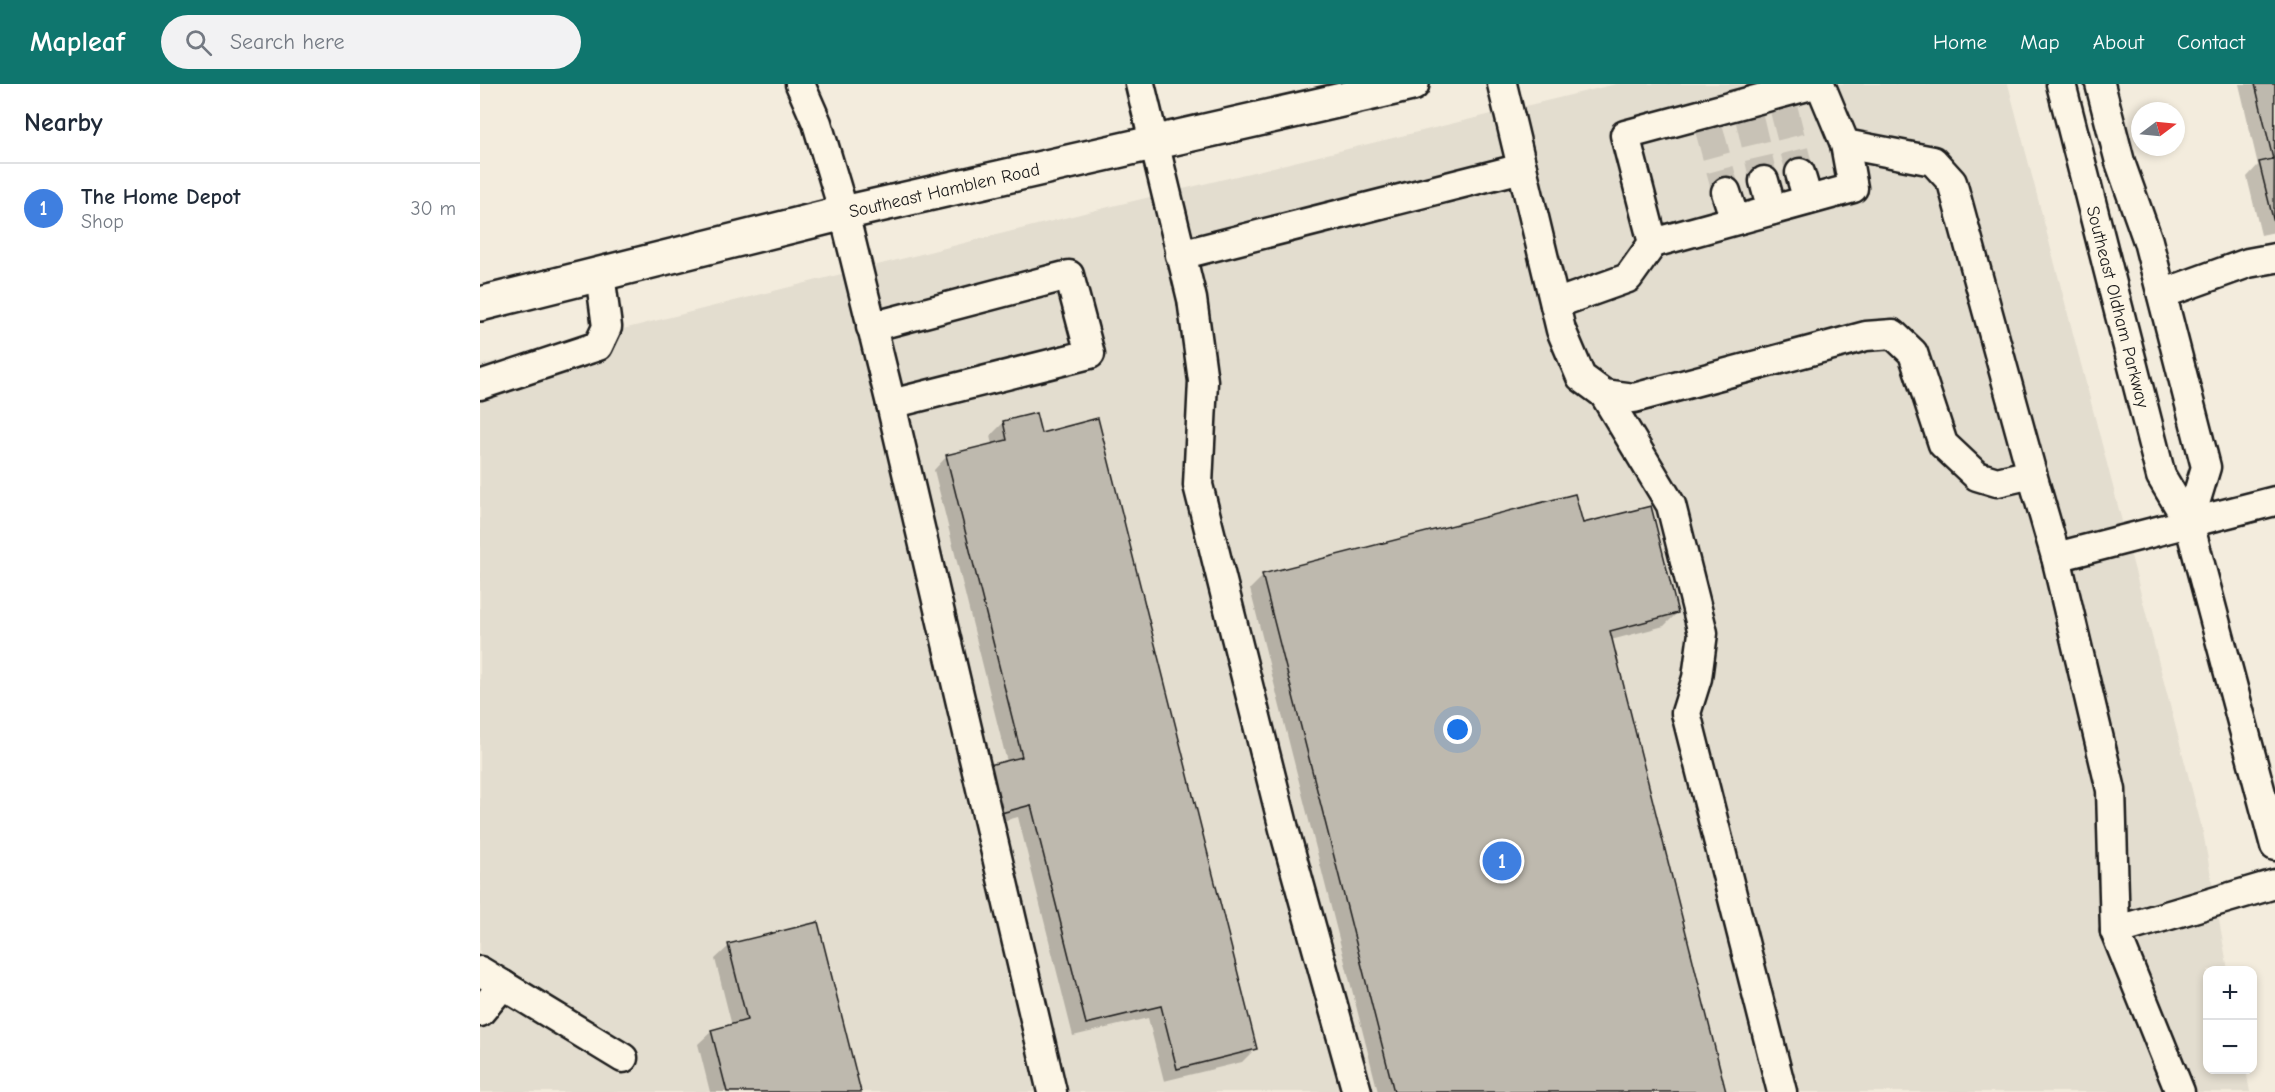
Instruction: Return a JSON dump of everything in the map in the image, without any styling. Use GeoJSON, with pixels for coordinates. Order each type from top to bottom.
{"type":"FeatureCollection","features":[{"type":"Feature","properties":{"kind":"main road","name":"Southeast Hamblen Road"},"geometry":{"type":"LineString","coordinates":[[480,304],[843,213],[985,183],[1356,91],[1412,84]]}},
{"type":"Feature","properties":{"kind":"street"},"geometry":{"type":"LineString","coordinates":[[800,84],[816,123],[843,213],[891,404],[1052,1092]]}},
{"type":"Feature","properties":{"kind":"street"},"geometry":{"type":"LineString","coordinates":[[1140,84],[1191,299],[1203,381],[1198,485],[1284,829],[1357,1092]]}},
{"type":"Feature","properties":{"kind":"street"},"geometry":{"type":"LineString","coordinates":[[1502,84],[1561,330],[1581,377],[1604,394],[1671,505],[1703,633],[1696,678],[1686,713],[1782,1092]]}},
{"type":"Feature","properties":{"kind":"street"},"geometry":{"type":"LineString","coordinates":[[1653,243],[1624,135],[1708,121],[1782,101],[1815,84]]}},
{"type":"Feature","properties":{"kind":"street"},"geometry":{"type":"LineString","coordinates":[[1555,304],[1628,278],[1653,243],[1853,188],[1845,144],[1820,84]]}},
{"type":"Feature","properties":{"kind":"street","name":"Southeast Oldham Parkway"},"geometry":{"type":"LineString","coordinates":[[2061,84],[2161,476],[2189,523],[2275,846]]}},
{"type":"Feature","properties":{"kind":"street"},"geometry":{"type":"LineString","coordinates":[[2100,84],[2120,162],[2148,241],[2206,467],[2189,523]]}},
{"type":"Feature","properties":{"kind":"street"},"geometry":{"type":"LineString","coordinates":[[1845,144],[1933,161],[1952,182],[2056,557],[2111,790],[2115,931],[2181,1092]]}},
{"type":"Feature","properties":{"kind":"street"},"geometry":{"type":"LineString","coordinates":[[1180,255],[1522,168]]}},
{"type":"Feature","properties":{"kind":"street"},"geometry":{"type":"LineString","coordinates":[[1800,172],[1808,200]]}},
{"type":"Feature","properties":{"kind":"street"},"geometry":{"type":"LineString","coordinates":[[1764,181],[1772,210]]}},
{"type":"Feature","properties":{"kind":"street"},"geometry":{"type":"LineString","coordinates":[[1726,192],[1735,220]]}},
{"type":"Feature","properties":{"kind":"street"},"geometry":{"type":"LineString","coordinates":[[2162,294],[2248,263],[2275,258]]}},
{"type":"Feature","properties":{"kind":"street"},"geometry":{"type":"LineString","coordinates":[[480,385],[598,346],[607,327],[600,274]]}},
{"type":"Feature","properties":{"kind":"street"},"geometry":{"type":"LineString","coordinates":[[871,327],[1069,275],[1090,354],[891,404]]}},
{"type":"Feature","properties":{"kind":"street"},"geometry":{"type":"LineString","coordinates":[[1604,394],[1634,398],[1866,336],[1893,334],[1913,353],[1943,444],[1977,476],[1997,482],[2032,474]]}},
{"type":"Feature","properties":{"kind":"street"},"geometry":{"type":"LineString","coordinates":[[2056,557],[2275,501]]}},
{"type":"Feature","properties":{"kind":"street"},"geometry":{"type":"LineString","coordinates":[[2115,931],[2275,884]]}},
{"type":"Feature","properties":{"kind":"street"},"geometry":{"type":"LineString","coordinates":[[480,1012],[491,978],[623,1058]]}},
{"type":"Feature","properties":{"kind":"shaded area"},"geometry":{"type":"Polygon","coordinates":[[[1616,84],[2008,84],[2203,832],[2227,966],[2203,966],[2203,1074],[2247,1074],[2250,1092],[480,1092],[480,365],[1088,212],[1616,84]]]}},
{"type":"Feature","properties":{"kind":"building"},"geometry":{"type":"Polygon","coordinates":[[[2255,84],[2275,84],[2274,223],[2259,162],[2273,159],[2255,84]]]}},
{"type":"Feature","properties":{"kind":"building"},"geometry":{"type":"Polygon","coordinates":[[[1036,413],[1041,433],[1098,418],[1257,1049],[1177,1069],[1161,1006],[1086,1024],[1031,805],[1001,813],[989,765],[1022,757],[946,455],[1007,440],[1003,421],[1036,413]]]}},
{"type":"Feature","properties":{"kind":"building"},"geometry":{"type":"Polygon","coordinates":[[[1575,494],[1583,523],[1651,506],[1678,613],[1610,631],[1726,1092],[1394,1092],[1262,574],[1575,494]]]}},
{"type":"Feature","properties":{"kind":"building"},"geometry":{"type":"Polygon","coordinates":[[[818,922],[861,1092],[727,1092],[711,1030],[747,1020],[728,944],[818,922]]]}},
{"type":"Feature","properties":{"kind":"tunnel"},"geometry":{"type":"LineString","coordinates":[[1784,110],[1800,173]]}},
{"type":"Feature","properties":{"kind":"tunnel"},"geometry":{"type":"LineString","coordinates":[[1749,117],[1764,181]]}},
{"type":"Feature","properties":{"kind":"tunnel"},"geometry":{"type":"LineString","coordinates":[[1709,129],[1726,192]]}},
{"type":"Feature","properties":{"kind":"place","name":"The Home Depot"},"geometry":{"type":"Point","coordinates":[1502,861]}}]}
